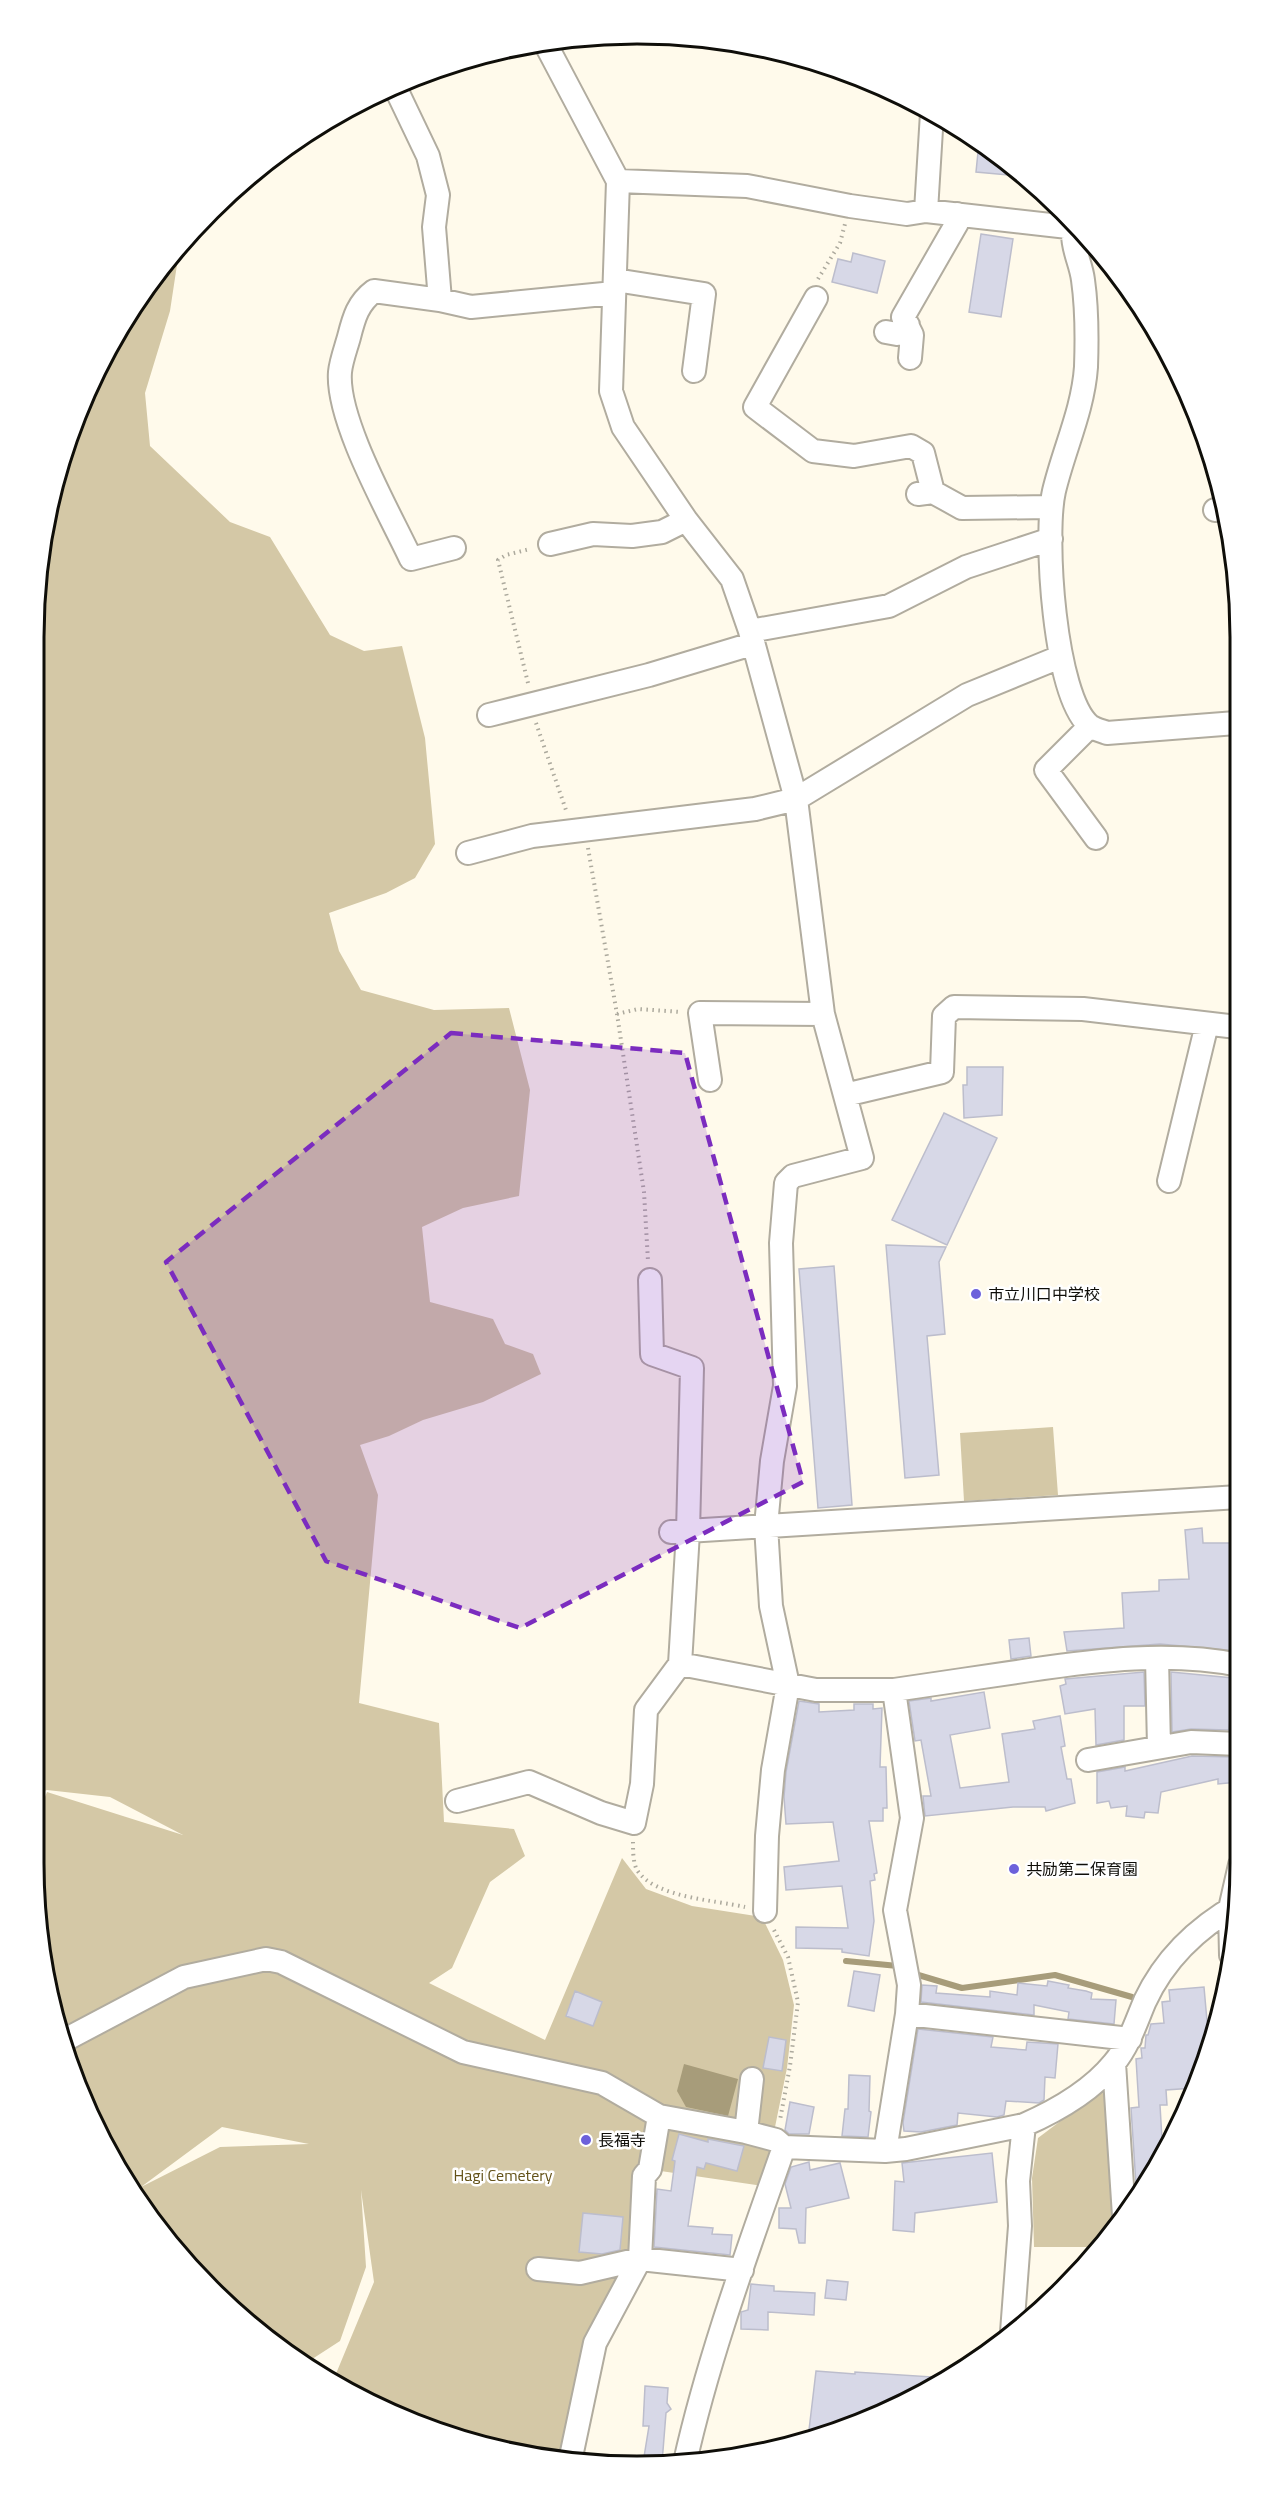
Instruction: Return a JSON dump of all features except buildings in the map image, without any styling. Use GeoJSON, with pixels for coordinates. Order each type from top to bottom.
{"type":"FeatureCollection","features":[{"type":"Feature","properties":{"kind":"street"},"geometry":{"type":"LineString","coordinates":[[549,51],[618,181],[611,392],[623,427],[686,520],[732,579],[751,638],[796,799],[823,1014],[862,1158],[793,1176],[786,1183],[781,1243],[785,1386],[772,1461],[766,1526],[771,1606],[788,1685],[773,1770],[767,1836],[765,1911]]}},
{"type":"Feature","properties":{"kind":"street"},"geometry":{"type":"LineString","coordinates":[[398,94],[428,156],[438,195],[435,227],[440,300]]}},
{"type":"Feature","properties":{"kind":"street"},"geometry":{"type":"LineString","coordinates":[[926,211],[932,122]]}},
{"type":"Feature","properties":{"kind":"street"},"geometry":{"type":"LineString","coordinates":[[618,181],[747,186],[850,206],[907,214],[926,211],[1066,227]]}},
{"type":"Feature","properties":{"kind":"street"},"geometry":{"type":"LineString","coordinates":[[910,358],[912,334],[903,316],[957,223],[957,214]]}},
{"type":"Feature","properties":{"kind":"street"},"geometry":{"type":"LineString","coordinates":[[1074,236],[1072,242],[1083,279],[1086,368],[1077,416],[1051,507],[1051,540],[1060,657],[1072,697],[1090,726],[1107,733],[1230,723]]}},
{"type":"Feature","properties":{"kind":"street"},"geometry":{"type":"LineString","coordinates":[[454,548],[411,559],[368,470],[342,405],[340,373],[353,320],[362,300],[374,291],[440,300],[471,307],[614,287],[704,294],[694,371]]}},
{"type":"Feature","properties":{"kind":"street"},"geometry":{"type":"LineString","coordinates":[[815,292],[755,407],[813,451],[854,456],[911,446],[923,453],[925,493],[962,508],[1051,507]]}},
{"type":"Feature","properties":{"kind":"street"},"geometry":{"type":"LineString","coordinates":[[885,332],[897,333],[908,325]]}},
{"type":"Feature","properties":{"kind":"street"},"geometry":{"type":"LineString","coordinates":[[550,544],[593,534],[632,536],[662,532],[686,520]]}},
{"type":"Feature","properties":{"kind":"street"},"geometry":{"type":"LineString","coordinates":[[489,715],[649,675],[751,638],[890,606],[966,567],[1051,540]]}},
{"type":"Feature","properties":{"kind":"street"},"geometry":{"type":"LineString","coordinates":[[468,853],[532,836],[755,809],[796,799],[967,695],[1060,657]]}},
{"type":"Feature","properties":{"kind":"street"},"geometry":{"type":"LineString","coordinates":[[1090,726],[1046,770],[1096,838]]}},
{"type":"Feature","properties":{"kind":"street"},"geometry":{"type":"LineString","coordinates":[[844,1095],[942,1072],[944,1016],[954,1007],[1083,1009],[1230,1027]]}},
{"type":"Feature","properties":{"kind":"street"},"geometry":{"type":"LineString","coordinates":[[710,1080],[700,1013],[823,1014]]}},
{"type":"Feature","properties":{"kind":"street"},"geometry":{"type":"LineString","coordinates":[[1169,1181],[1207,1024]]}},
{"type":"Feature","properties":{"kind":"street"},"geometry":{"type":"LineString","coordinates":[[457,1801],[529,1782],[601,1813],[634,1823],[642,1784],[646,1710],[680,1664],[680,1532],[692,1368],[652,1354],[650,1280]]}},
{"type":"Feature","properties":{"kind":"street"},"geometry":{"type":"LineString","coordinates":[[680,1532],[1230,1498]]}},
{"type":"Feature","properties":{"kind":"street"},"geometry":{"type":"LineString","coordinates":[[680,1664],[816,1690],[894,1690],[1104,1660],[1157,1658],[1230,1663]]}},
{"type":"Feature","properties":{"kind":"street"},"geometry":{"type":"LineString","coordinates":[[1157,1658],[1159,1747]]}},
{"type":"Feature","properties":{"kind":"street"},"geometry":{"type":"LineString","coordinates":[[885,2151],[907,2014],[909,1984],[895,1910],[912,1818],[894,1690]]}},
{"type":"Feature","properties":{"kind":"street"},"geometry":{"type":"LineString","coordinates":[[1088,1760],[1191,1742],[1230,1744]]}},
{"type":"Feature","properties":{"kind":"street"},"geometry":{"type":"LineString","coordinates":[[70,2037],[183,1977],[266,1959],[281,1962],[463,2052],[602,2083],[659,2116],[746,2132],[780,2144],[885,2151],[906,2149],[1024,2125],[1040,2118],[1090,2086],[1114,2062],[1130,2039],[1159,1974],[1183,1945],[1203,1927],[1228,1911]]}},
{"type":"Feature","properties":{"kind":"street"},"geometry":{"type":"LineString","coordinates":[[907,2014],[1130,2039]]}},
{"type":"Feature","properties":{"kind":"street"},"geometry":{"type":"LineString","coordinates":[[1114,2062],[1123,2202]]}},
{"type":"Feature","properties":{"kind":"street"},"geometry":{"type":"LineString","coordinates":[[746,2132],[752,2079]]}},
{"type":"Feature","properties":{"kind":"street"},"geometry":{"type":"LineString","coordinates":[[572,2451],[595,2343],[640,2259],[644,2176],[650,2169],[659,2116]]}},
{"type":"Feature","properties":{"kind":"street"},"geometry":{"type":"LineString","coordinates":[[1013,2321],[1020,2226],[1018,2181],[1024,2125]]}},
{"type":"Feature","properties":{"kind":"street"},"geometry":{"type":"LineString","coordinates":[[687,2453],[780,2144]]}},
{"type":"Feature","properties":{"kind":"street"},"geometry":{"type":"LineString","coordinates":[[538,2270],[580,2273],[640,2259],[742,2270]]}},
{"type":"Feature","properties":{"kind":"path"},"geometry":{"type":"LineString","coordinates":[[815,292],[840,243],[850,206]]}},
{"type":"Feature","properties":{"kind":"path"},"geometry":{"type":"LineString","coordinates":[[550,544],[506,555],[498,561],[536,723],[579,830],[617,1014],[644,1192],[650,1280]]}},
{"type":"Feature","properties":{"kind":"path"},"geometry":{"type":"LineString","coordinates":[[617,1014],[638,1009],[700,1013]]}},
{"type":"Feature","properties":{"kind":"path"},"geometry":{"type":"LineString","coordinates":[[633,1848],[636,1868],[650,1884],[696,1899],[765,1911],[788,1957],[798,2002],[780,2144]]}},
{"type":"Feature","properties":{"kind":"highlighted area"},"geometry":{"type":"Polygon","coordinates":[[[451,1033],[685,1053],[803,1482],[520,1628],[326,1561],[166,1262],[451,1033]]]}},
{"type":"Feature","properties":{"kind":"green space","name":"Hagi Cemetery"},"geometry":{"type":"Polygon","coordinates":[[[177,262],[170,311],[145,393],[150,446],[230,522],[270,537],[330,635],[364,651],[402,646],[425,738],[435,844],[415,878],[386,893],[329,913],[339,951],[361,990],[434,1010],[509,1008],[530,1090],[519,1196],[463,1208],[422,1227],[430,1302],[493,1319],[505,1344],[533,1354],[541,1374],[483,1402],[423,1420],[389,1436],[360,1445],[378,1495],[359,1703],[439,1723],[444,1822],[514,1829],[525,1856],[490,1882],[452,1968],[429,1983],[545,2040],[622,1858],[646,1889],[692,1906],[762,1917],[783,1960],[794,2005],[787,2068],[763,2186],[647,2169],[636,2262],[565,2450],[521,2444],[446,2424],[375,2394],[336,2374],[374,2282],[361,2190],[366,2267],[340,2341],[313,2359],[276,2333],[217,2282],[166,2223],[144,2192],[123,2159],[105,2124],[75,2053],[64,2016],[55,1978],[45,1901],[44,1799],[47,1792],[183,1835],[110,1797],[44,1791],[45,598],[55,521],[75,446],[89,410],[123,340],[177,262]],[[222,2127],[141,2187],[220,2147],[309,2144],[222,2127]]]}},
{"type":"Feature","properties":{"kind":"green space"},"geometry":{"type":"Polygon","coordinates":[[[1053,1427],[1058,1495],[964,1501],[960,1433],[1053,1427]]]}},
{"type":"Feature","properties":{"kind":"green space"},"geometry":{"type":"Polygon","coordinates":[[[1115,2074],[1123,2202],[1088,2247],[1034,2247],[1032,2178],[1038,2138],[1099,2092],[1115,2074]]]}},
{"type":"Feature","properties":{"kind":"shaded area"},"geometry":{"type":"Polygon","coordinates":[[[684,2064],[738,2079],[728,2116],[686,2107],[677,2091],[684,2064]]]}},
{"type":"Feature","properties":{"kind":"waterway"},"geometry":{"type":"LineString","coordinates":[[846,1961],[898,1966]]}},
{"type":"Feature","properties":{"kind":"waterway"},"geometry":{"type":"LineString","coordinates":[[915,1974],[962,1988],[1055,1975],[1132,1997]]}},
{"type":"Feature","properties":{"kind":"place","name":"市立川口中学校"},"geometry":{"type":"Point","coordinates":[976,1294]}},
{"type":"Feature","properties":{"kind":"place","name":"共励第二保育園"},"geometry":{"type":"Point","coordinates":[1014,1869]}},
{"type":"Feature","properties":{"kind":"place","name":"長福寺"},"geometry":{"type":"Point","coordinates":[586,2140]}}]}
